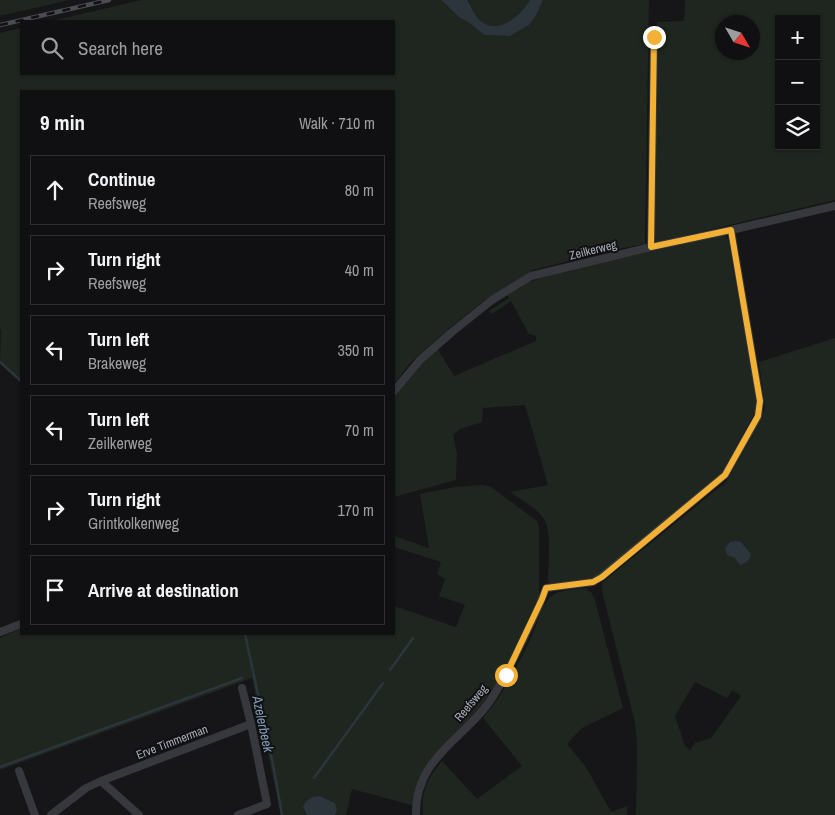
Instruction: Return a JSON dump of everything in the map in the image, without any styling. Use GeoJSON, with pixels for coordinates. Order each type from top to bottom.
{"type":"FeatureCollection","features":[{"type":"Feature","properties":{"kind":"street"},"geometry":{"type":"LineString","coordinates":[[651,247],[654,37]]}},
{"type":"Feature","properties":{"kind":"street","name":"Zeilkerweg"},"geometry":{"type":"LineString","coordinates":[[395,390],[420,360],[452,332],[492,300],[531,276],[835,206]]}},
{"type":"Feature","properties":{"kind":"street","name":"Reefsweg"},"geometry":{"type":"LineString","coordinates":[[416,815],[419,789],[427,771],[445,748],[487,705],[498,688],[536,613],[546,588],[593,582],[609,571],[725,475],[758,416],[760,401],[731,230]]}},
{"type":"Feature","properties":{"kind":"street"},"geometry":{"type":"LineString","coordinates":[[0,632],[20,624]]}},
{"type":"Feature","properties":{"kind":"street"},"geometry":{"type":"LineString","coordinates":[[238,815],[267,804],[242,688]]}},
{"type":"Feature","properties":{"kind":"street","name":"Erve Timmerman"},"geometry":{"type":"LineString","coordinates":[[51,815],[86,788],[101,781],[250,724]]}},
{"type":"Feature","properties":{"kind":"street"},"geometry":{"type":"LineString","coordinates":[[19,771],[35,815]]}},
{"type":"Feature","properties":{"kind":"street"},"geometry":{"type":"LineString","coordinates":[[101,781],[139,815]]}},
{"type":"Feature","properties":{"kind":"shaded area"},"geometry":{"type":"Polygon","coordinates":[[[0,0],[69,0],[0,16],[0,0]]]}},
{"type":"Feature","properties":{"kind":"shaded area"},"geometry":{"type":"Polygon","coordinates":[[[142,0],[441,0],[460,18],[467,21],[484,35],[510,36],[529,25],[536,16],[543,0],[649,0],[645,244],[612,250],[533,270],[485,300],[451,327],[410,363],[395,383],[395,90],[20,90],[20,381],[0,363],[0,33],[20,28],[20,75],[395,75],[395,20],[55,20],[142,0]]]}},
{"type":"Feature","properties":{"kind":"shaded area"},"geometry":{"type":"Polygon","coordinates":[[[441,0],[467,0],[475,15],[482,22],[496,26],[516,17],[530,0],[543,0],[536,16],[529,25],[510,36],[484,35],[467,21],[460,18],[441,0]]]}},
{"type":"Feature","properties":{"kind":"shaded area"},"geometry":{"type":"Polygon","coordinates":[[[467,0],[530,0],[516,17],[496,26],[482,22],[475,15],[467,0]]]}},
{"type":"Feature","properties":{"kind":"shaded area"},"geometry":{"type":"Polygon","coordinates":[[[685,0],[835,0],[835,200],[654,243],[657,22],[684,21],[685,0]]]}},
{"type":"Feature","properties":{"kind":"shaded area"},"geometry":{"type":"Polygon","coordinates":[[[724,235],[728,239],[757,405],[754,415],[721,475],[600,574],[587,581],[552,585],[548,581],[549,540],[544,519],[529,504],[510,492],[548,485],[525,405],[483,408],[482,422],[460,429],[453,435],[457,453],[456,480],[395,497],[395,395],[410,375],[437,348],[454,376],[536,341],[536,336],[529,334],[511,301],[492,314],[489,311],[509,298],[507,295],[529,282],[566,270],[724,235]]]}},
{"type":"Feature","properties":{"kind":"shaded area"},"geometry":{"type":"Polygon","coordinates":[[[835,338],[835,815],[636,815],[637,746],[635,723],[603,595],[603,582],[726,482],[761,421],[765,407],[759,362],[835,338]],[[695,682],[675,716],[685,746],[690,750],[695,743],[711,738],[741,696],[732,690],[727,698],[695,682]]]}},
{"type":"Feature","properties":{"kind":"shaded area"},"geometry":{"type":"Polygon","coordinates":[[[490,486],[537,521],[539,528],[539,597],[518,648],[484,706],[428,767],[415,806],[352,789],[346,815],[335,815],[332,801],[324,799],[303,808],[307,815],[281,815],[252,678],[0,770],[0,638],[17,630],[20,629],[20,635],[395,635],[395,606],[456,627],[465,605],[439,596],[445,579],[437,574],[441,562],[395,547],[395,536],[429,548],[420,494],[455,487],[490,486]]]}},
{"type":"Feature","properties":{"kind":"shaded area"},"geometry":{"type":"Polygon","coordinates":[[[730,542],[741,542],[751,554],[747,561],[740,565],[735,558],[727,555],[725,548],[730,542]]]}},
{"type":"Feature","properties":{"kind":"shaded area"},"geometry":{"type":"Polygon","coordinates":[[[586,588],[591,592],[595,600],[623,708],[582,728],[567,744],[586,767],[611,812],[627,806],[627,815],[423,815],[423,799],[426,786],[442,761],[477,799],[522,766],[483,718],[498,699],[510,679],[549,599],[560,592],[586,588]]]}},
{"type":"Feature","properties":{"kind":"shaded area"},"geometry":{"type":"Polygon","coordinates":[[[320,796],[335,803],[337,811],[335,815],[307,815],[303,807],[306,802],[311,798],[320,796]]]}},
{"type":"Feature","properties":{"kind":"waterway","name":"Azelerbeek"},"geometry":{"type":"LineString","coordinates":[[0,362],[20,380]]}},
{"type":"Feature","properties":{"kind":"waterway","name":"Azelerbeek"},"geometry":{"type":"LineString","coordinates":[[245,635],[282,815]]}},
{"type":"Feature","properties":{"kind":"waterway"},"geometry":{"type":"LineString","coordinates":[[390,670],[413,638]]}},
{"type":"Feature","properties":{"kind":"waterway"},"geometry":{"type":"LineString","coordinates":[[0,767],[242,678]]}},
{"type":"Feature","properties":{"kind":"waterway"},"geometry":{"type":"LineString","coordinates":[[314,778],[383,683]]}},
{"type":"Feature","properties":{"kind":"railway"},"geometry":{"type":"LineString","coordinates":[[22,20],[109,0]]}},
{"type":"Feature","properties":{"kind":"railway"},"geometry":{"type":"LineString","coordinates":[[0,25],[20,20]]}},
{"type":"Feature","properties":{"kind":"route"},"geometry":{"type":"LineString","coordinates":[[506,675],[546,588],[593,582],[602,577],[725,475],[758,416],[760,401],[731,230],[651,247],[654,37]]}}]}
